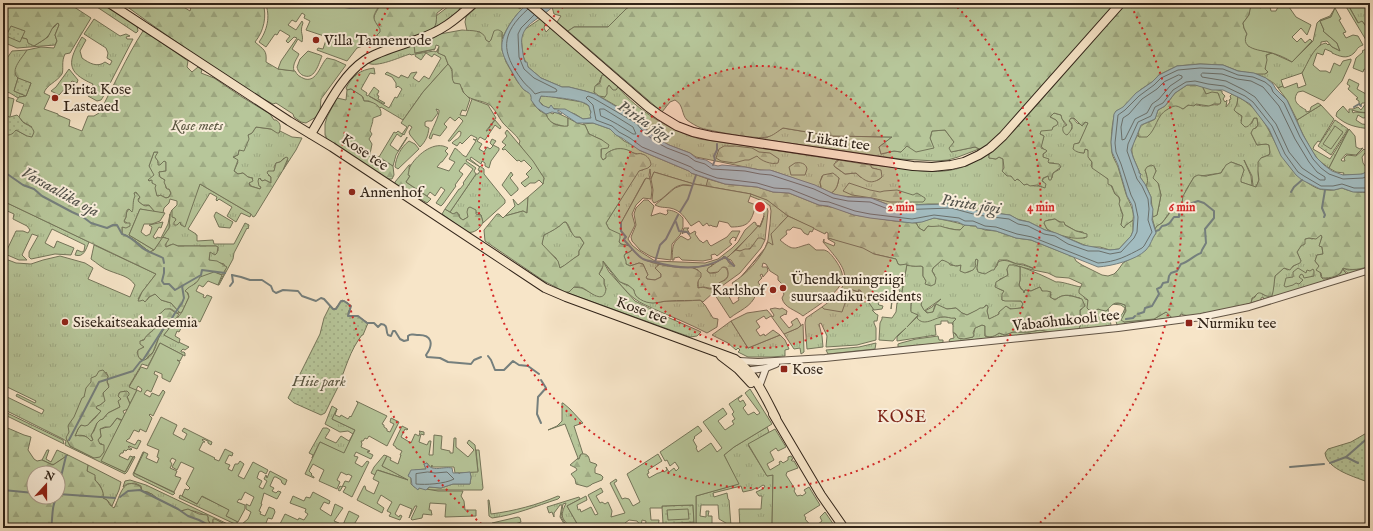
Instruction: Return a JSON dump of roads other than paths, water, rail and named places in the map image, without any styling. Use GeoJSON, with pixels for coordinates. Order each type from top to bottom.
{"type":"FeatureCollection","features":[{"type":"Feature","properties":{"kind":"main road","name":"Kose tee"},"geometry":{"type":"LineString","coordinates":[[109,3],[545,288],[570,299],[721,353],[739,361]]}},
{"type":"Feature","properties":{"kind":"main road"},"geometry":{"type":"LineString","coordinates":[[311,134],[344,81],[361,63],[376,54],[417,40],[438,30],[451,23],[474,3]]}},
{"type":"Feature","properties":{"kind":"main road","name":"Lükati tee"},"geometry":{"type":"LineString","coordinates":[[528,3],[654,112],[688,130],[711,136],[775,146],[896,164],[936,167],[969,160],[998,141],[1037,100],[1122,3]]}},
{"type":"Feature","properties":{"kind":"main road","name":"Kose tee"},"geometry":{"type":"LineString","coordinates":[[701,346],[745,370],[750,382],[776,418],[825,501],[844,528]]}},
{"type":"Feature","properties":{"kind":"main road"},"geometry":{"type":"LineString","coordinates":[[739,361],[759,388],[776,418]]}},
{"type":"Feature","properties":{"kind":"street","name":"Vabaõhukooli tee"},"geometry":{"type":"LineString","coordinates":[[739,361],[758,362],[793,360],[1118,328],[1207,316],[1256,305],[1370,270]]}},
{"type":"Feature","properties":{"kind":"street"},"geometry":{"type":"LineString","coordinates":[[745,370],[766,368],[793,360]]}},
{"type":"Feature","properties":{"kind":"street"},"geometry":{"type":"LineString","coordinates":[[745,370],[750,365],[758,362]]}},
{"type":"Feature","properties":{"kind":"street"},"geometry":{"type":"LineString","coordinates":[[759,388],[766,368]]}},
{"type":"Feature","properties":{"kind":"water"},"geometry":{"type":"Polygon","coordinates":[[[529,3],[556,3],[528,26],[522,39],[523,56],[525,62],[527,62],[528,67],[541,78],[562,87],[569,87],[595,94],[639,120],[643,126],[656,138],[690,153],[696,158],[706,160],[718,166],[722,165],[770,170],[815,185],[834,194],[848,197],[871,198],[889,205],[952,204],[978,211],[1010,215],[1019,220],[1029,222],[1083,245],[1110,250],[1119,249],[1131,236],[1134,217],[1132,205],[1127,196],[1118,165],[1112,152],[1111,142],[1114,114],[1136,93],[1159,75],[1177,66],[1200,64],[1223,65],[1238,71],[1254,73],[1266,78],[1287,100],[1303,135],[1316,157],[1332,171],[1343,175],[1362,174],[1370,168],[1370,192],[1353,192],[1342,188],[1334,190],[1320,189],[1302,180],[1296,175],[1281,156],[1269,129],[1250,104],[1223,90],[1212,90],[1195,85],[1187,85],[1175,93],[1165,106],[1158,110],[1155,119],[1141,125],[1131,150],[1139,173],[1141,174],[1140,177],[1151,197],[1153,209],[1152,220],[1156,233],[1146,250],[1142,254],[1130,260],[1098,267],[1031,240],[1016,238],[996,231],[977,228],[976,226],[964,225],[958,222],[934,218],[922,222],[912,223],[854,215],[828,206],[819,205],[789,193],[773,192],[757,187],[725,184],[691,173],[639,150],[616,135],[610,129],[593,123],[577,123],[558,110],[558,112],[562,114],[552,112],[546,114],[537,108],[531,100],[530,94],[523,89],[507,63],[502,47],[502,42],[510,24],[516,15],[529,3]],[[541,96],[539,101],[542,105],[549,108],[551,105],[554,109],[565,109],[583,119],[591,118],[589,106],[586,104],[574,100],[541,96]]]}},
{"type":"Feature","properties":{"kind":"water"},"geometry":{"type":"Polygon","coordinates":[[[427,463],[432,468],[452,468],[453,473],[459,474],[470,472],[470,484],[453,484],[441,488],[429,487],[426,490],[419,488],[418,490],[412,485],[411,478],[408,476],[411,470],[426,469],[424,464],[427,463]]]}},
{"type":"Feature","properties":{"kind":"waterway"},"geometry":{"type":"LineString","coordinates":[[322,3],[350,8],[381,7],[394,3]]}},
{"type":"Feature","properties":{"kind":"waterway"},"geometry":{"type":"LineString","coordinates":[[1354,107],[1359,104],[1361,106]]}},
{"type":"Feature","properties":{"kind":"waterway"},"geometry":{"type":"LineString","coordinates":[[713,165],[717,144]]}},
{"type":"Feature","properties":{"kind":"waterway","name":"Varsaallika oja"},"geometry":{"type":"LineString","coordinates":[[3,171],[23,185],[34,189],[42,196],[83,217],[91,223],[107,228],[117,225],[122,234],[132,239],[145,250],[163,258],[164,263]]}},
{"type":"Feature","properties":{"kind":"waterway"},"geometry":{"type":"LineString","coordinates":[[680,212],[688,199],[696,175]]}},
{"type":"Feature","properties":{"kind":"waterway"},"geometry":{"type":"LineString","coordinates":[[1291,192],[1302,180]]}},
{"type":"Feature","properties":{"kind":"waterway"},"geometry":{"type":"LineString","coordinates":[[1324,217],[1325,215],[1322,208],[1325,190]]}},
{"type":"Feature","properties":{"kind":"waterway"},"geometry":{"type":"LineString","coordinates":[[1138,314],[1144,312],[1145,308],[1152,306],[1159,294],[1157,289],[1161,287],[1163,283],[1168,282],[1171,273],[1177,271],[1181,264],[1201,253],[1206,243],[1205,229],[1214,218],[1214,211],[1204,203],[1198,201],[1184,206],[1184,209],[1179,213],[1179,217],[1174,217],[1171,222],[1165,226],[1162,226],[1156,231]]}},
{"type":"Feature","properties":{"kind":"waterway"},"geometry":{"type":"LineString","coordinates":[[655,262],[660,245],[666,239],[678,215]]}},
{"type":"Feature","properties":{"kind":"waterway"},"geometry":{"type":"LineString","coordinates":[[676,222],[679,231],[687,232],[689,234]]}},
{"type":"Feature","properties":{"kind":"waterway"},"geometry":{"type":"LineString","coordinates":[[621,223],[621,231],[626,237],[624,239],[625,241],[644,260],[673,266],[700,267],[717,262],[725,257],[734,266]]}},
{"type":"Feature","properties":{"kind":"waterway","name":"Varsaallika oja"},"geometry":{"type":"LineString","coordinates":[[164,268],[162,281],[164,284],[169,284],[175,290],[201,275],[202,270],[225,273]]}},
{"type":"Feature","properties":{"kind":"waterway","name":"Varsaallika oja"},"geometry":{"type":"LineString","coordinates":[[232,275],[250,280],[262,280],[271,286],[273,291],[276,293],[283,290],[298,291],[302,296],[316,301],[321,298],[324,299],[333,309],[336,309],[341,301],[344,301],[351,306],[348,316],[358,316],[367,323],[374,323],[378,327],[381,324],[385,325],[388,335],[391,336],[393,331],[395,331],[400,339],[404,341],[408,340],[408,336],[411,334],[422,335],[429,338],[431,344],[426,355],[427,357],[440,358],[448,362],[471,364],[474,360],[481,357]]}},
{"type":"Feature","properties":{"kind":"waterway"},"geometry":{"type":"LineString","coordinates":[[230,286],[233,282],[232,275]]}},
{"type":"Feature","properties":{"kind":"waterway"},"geometry":{"type":"LineString","coordinates":[[69,440],[99,382],[133,371],[143,360],[182,303],[184,298],[182,286]]}},
{"type":"Feature","properties":{"kind":"waterway"},"geometry":{"type":"LineString","coordinates":[[1126,319],[1133,318],[1135,316]]}},
{"type":"Feature","properties":{"kind":"waterway","name":"Varsaallika oja"},"geometry":{"type":"LineString","coordinates":[[488,356],[495,370],[504,370],[513,361],[519,365],[528,366],[539,374]]}},
{"type":"Feature","properties":{"kind":"waterway","name":"Varsaallika oja"},"geometry":{"type":"LineString","coordinates":[[541,380],[546,388],[538,397],[537,414],[541,423]]}},
{"type":"Feature","properties":{"kind":"waterway"},"geometry":{"type":"LineString","coordinates":[[1330,463],[1346,457],[1370,436]]}},
{"type":"Feature","properties":{"kind":"waterway"},"geometry":{"type":"LineString","coordinates":[[64,465],[66,456]]}},
{"type":"Feature","properties":{"kind":"waterway"},"geometry":{"type":"LineString","coordinates":[[1346,457],[1358,463]]}},
{"type":"Feature","properties":{"kind":"waterway"},"geometry":{"type":"LineString","coordinates":[[1290,467],[1324,464]]}},
{"type":"Feature","properties":{"kind":"waterway"},"geometry":{"type":"LineString","coordinates":[[3,490],[26,492]]}},
{"type":"Feature","properties":{"kind":"waterway"},"geometry":{"type":"LineString","coordinates":[[120,497],[128,491],[140,490],[178,509],[188,516],[214,528]]}},
{"type":"Feature","properties":{"kind":"waterway"},"geometry":{"type":"LineString","coordinates":[[66,495],[115,498]]}},
{"type":"Feature","properties":{"kind":"waterway"},"geometry":{"type":"LineString","coordinates":[[51,528],[54,505]]}},
{"type":"Feature","properties":{"kind":"place","name":"Villa Tannenrode"},"geometry":{"type":"Point","coordinates":[316,40]}},
{"type":"Feature","properties":{"kind":"place","name":"Pirita Kose Lasteaed"},"geometry":{"type":"Point","coordinates":[55,98]}},
{"type":"Feature","properties":{"kind":"place","name":"Annenhof"},"geometry":{"type":"Point","coordinates":[352,192]}},
{"type":"Feature","properties":{"kind":"place","name":"Ühendkuningriigi suursaadiku residents"},"geometry":{"type":"Point","coordinates":[783,288]}},
{"type":"Feature","properties":{"kind":"place","name":"Karlshof"},"geometry":{"type":"Point","coordinates":[773,290]}},
{"type":"Feature","properties":{"kind":"place","name":"Sisekaitseakadeemia"},"geometry":{"type":"Point","coordinates":[65,322]}},
{"type":"Feature","properties":{"kind":"place","name":"Nurmiku tee"},"geometry":{"type":"Point","coordinates":[1189,323]}},
{"type":"Feature","properties":{"kind":"place","name":"Kose"},"geometry":{"type":"Point","coordinates":[784,369]}},
{"type":"Feature","properties":{"kind":"district","name":"KOSE"},"geometry":{"type":"Point","coordinates":[902,416]}},
{"type":"Feature","properties":{"kind":"water label","name":"Pirita jõgi"},"geometry":{"type":"Point","coordinates":[645,120]}},
{"type":"Feature","properties":{"kind":"water label","name":"Pirita jõgi"},"geometry":{"type":"Point","coordinates":[971,203]}},
{"type":"Feature","properties":{"kind":"park label","name":"Kose mets"},"geometry":{"type":"Point","coordinates":[197,125]}},
{"type":"Feature","properties":{"kind":"park label","name":"Hiie park"},"geometry":{"type":"Point","coordinates":[319,381]}}]}
